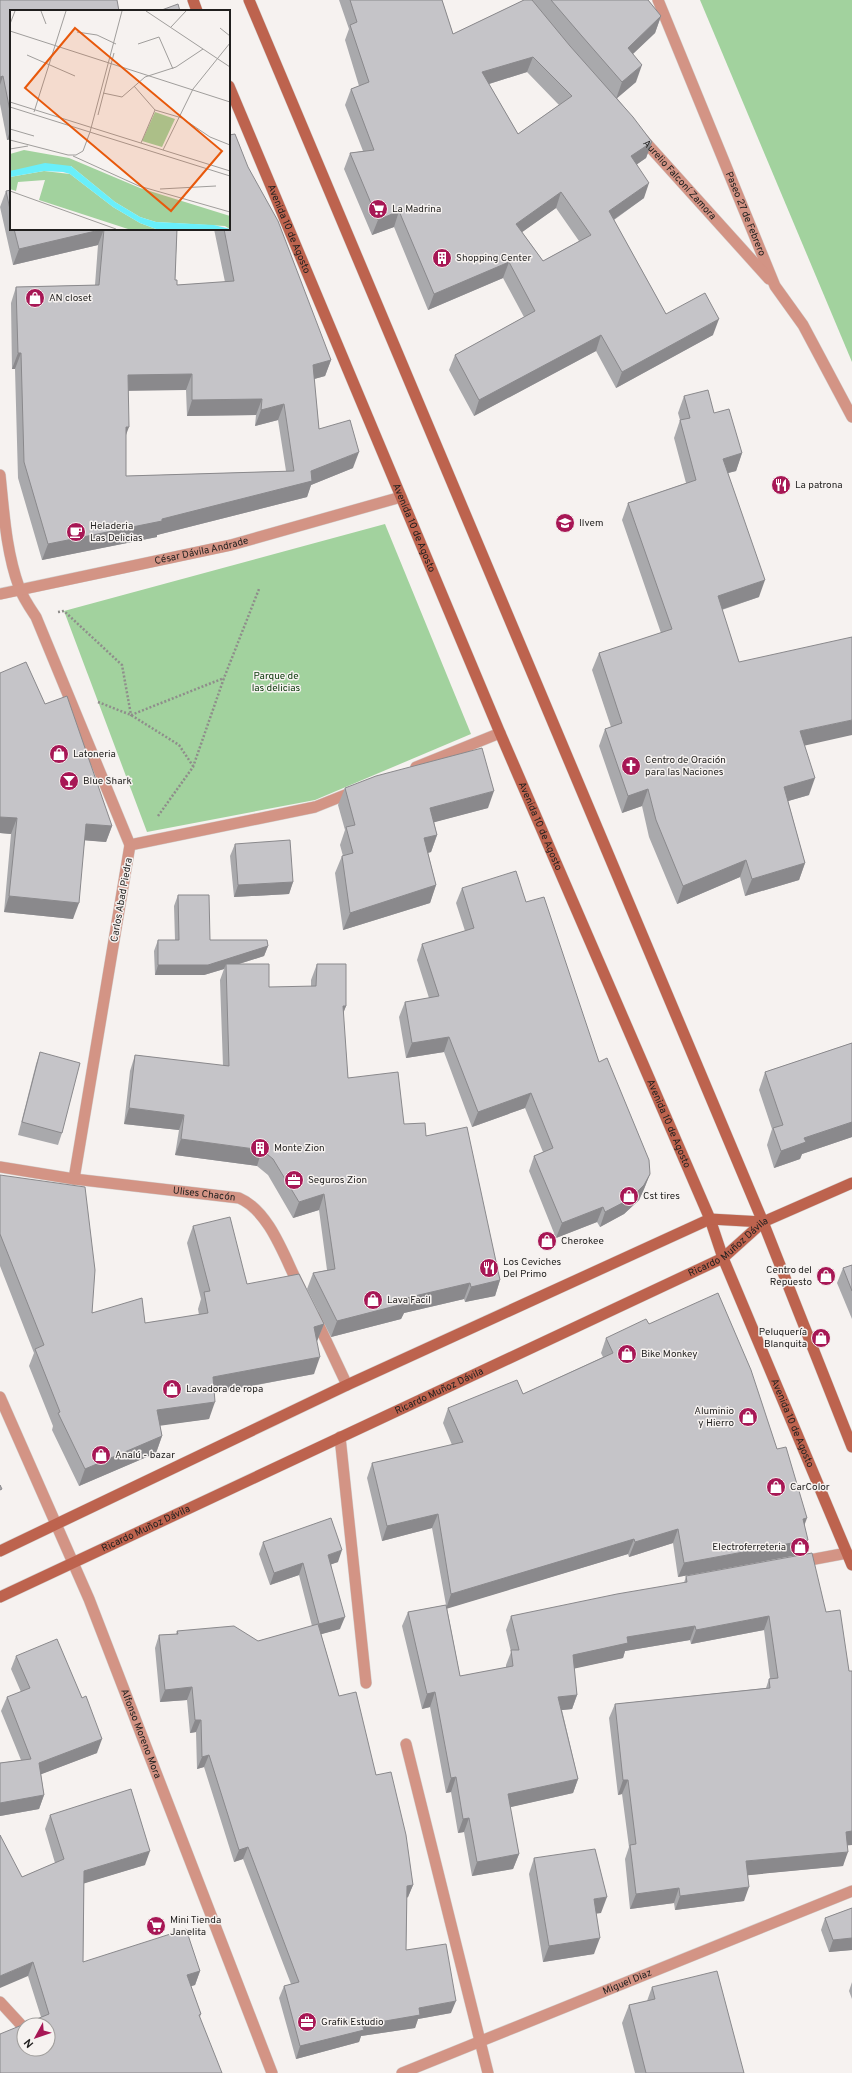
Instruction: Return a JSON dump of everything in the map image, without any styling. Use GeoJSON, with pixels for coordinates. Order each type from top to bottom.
{"type":"FeatureCollection","features":[{"type":"Feature","properties":{"kind":"main road"},"geometry":{"type":"LineString","coordinates":[[193,0],[197,10]]}},
{"type":"Feature","properties":{"kind":"main road"},"geometry":{"type":"LineString","coordinates":[[249,0],[763,1222],[852,1447]]}},
{"type":"Feature","properties":{"kind":"main road","name":"Avenida 10 de Agosto"},"geometry":{"type":"LineString","coordinates":[[230,88],[500,733],[710,1219],[723,1258],[852,1565]]}},
{"type":"Feature","properties":{"kind":"main road"},"geometry":{"type":"LineString","coordinates":[[763,1222],[852,1183]]}},
{"type":"Feature","properties":{"kind":"main road","name":"Ricardo Muñoz Dávila"},"geometry":{"type":"LineString","coordinates":[[0,1551],[347,1385],[710,1219],[763,1222]]}},
{"type":"Feature","properties":{"kind":"main road","name":"Ricardo Muñoz Dávila"},"geometry":{"type":"LineString","coordinates":[[0,1597],[723,1258],[763,1222]]}},
{"type":"Feature","properties":{"kind":"street","name":"Paseo 27 de Febrero"},"geometry":{"type":"LineString","coordinates":[[658,0],[775,286],[803,325],[852,417]]}},
{"type":"Feature","properties":{"kind":"street","name":"Aurelio Falconí Zamora"},"geometry":{"type":"LineString","coordinates":[[632,127],[775,286]]}},
{"type":"Feature","properties":{"kind":"street","name":"Carlos Abad Piedra"},"geometry":{"type":"LineString","coordinates":[[0,475],[5,533],[10,558],[20,589],[36,617],[130,845],[74,1179]]}},
{"type":"Feature","properties":{"kind":"street","name":"César Dávila Andrade"},"geometry":{"type":"LineString","coordinates":[[0,594],[231,545],[401,497]]}},
{"type":"Feature","properties":{"kind":"street"},"geometry":{"type":"LineString","coordinates":[[404,772],[500,733]]}},
{"type":"Feature","properties":{"kind":"street"},"geometry":{"type":"LineString","coordinates":[[130,845],[315,808],[367,787]]}},
{"type":"Feature","properties":{"kind":"street","name":"Ulises Chacón"},"geometry":{"type":"LineString","coordinates":[[0,1167],[74,1179],[238,1198],[247,1202],[266,1221],[347,1385]]}},
{"type":"Feature","properties":{"kind":"street","name":"Alfonso Moreno Mora"},"geometry":{"type":"LineString","coordinates":[[0,1397],[89,1599],[272,2073]]}},
{"type":"Feature","properties":{"kind":"street"},"geometry":{"type":"LineString","coordinates":[[340,1437],[366,1683]]}},
{"type":"Feature","properties":{"kind":"street"},"geometry":{"type":"LineString","coordinates":[[787,1564],[847,1553]]}},
{"type":"Feature","properties":{"kind":"street"},"geometry":{"type":"LineString","coordinates":[[406,1744],[488,2073]]}},
{"type":"Feature","properties":{"kind":"street","name":"Miguel Diaz"},"geometry":{"type":"LineString","coordinates":[[402,2073],[852,1891]]}},
{"type":"Feature","properties":{"kind":"street"},"geometry":{"type":"LineString","coordinates":[[0,2002],[16,2019]]}},
{"type":"Feature","properties":{"kind":"path"},"geometry":{"type":"LineString","coordinates":[[156,819],[193,767],[224,678],[259,589]]}},
{"type":"Feature","properties":{"kind":"path"},"geometry":{"type":"LineString","coordinates":[[36,617],[64,611],[122,665],[131,715]]}},
{"type":"Feature","properties":{"kind":"path"},"geometry":{"type":"LineString","coordinates":[[131,715],[224,678]]}},
{"type":"Feature","properties":{"kind":"path"},"geometry":{"type":"LineString","coordinates":[[98,702],[131,715],[179,745],[193,767]]}},
{"type":"Feature","properties":{"kind":"green space"},"geometry":{"type":"Polygon","coordinates":[[[700,0],[852,0],[852,362],[700,0]]]}},
{"type":"Feature","properties":{"kind":"green space","name":"Parque de las delicias"},"geometry":{"type":"Polygon","coordinates":[[[385,524],[471,734],[315,800],[147,832],[64,611],[385,524]]]}},
{"type":"Feature","properties":{"kind":"building"},"geometry":{"type":"Polygon","coordinates":[[[0,0],[117,0],[119,10],[10,10],[10,111],[3,76],[0,77],[0,0]]]}},
{"type":"Feature","properties":{"kind":"building"},"geometry":{"type":"Polygon","coordinates":[[[350,0],[442,0],[453,34],[524,0],[532,0],[570,46],[633,117],[652,142],[631,156],[649,183],[609,211],[666,314],[705,293],[719,319],[622,372],[601,335],[479,400],[455,355],[535,311],[509,262],[434,294],[399,211],[378,220],[350,153],[374,150],[351,89],[369,82],[350,25],[357,22],[350,0]],[[533,57],[482,72],[518,134],[572,96],[533,57]],[[561,192],[516,224],[543,261],[591,235],[561,192]]]}},
{"type":"Feature","properties":{"kind":"building"},"geometry":{"type":"Polygon","coordinates":[[[551,0],[648,0],[661,16],[628,48],[642,65],[622,82],[551,0]]]}},
{"type":"Feature","properties":{"kind":"building"},"geometry":{"type":"Polygon","coordinates":[[[178,4],[180,10],[162,10],[178,4]]]}},
{"type":"Feature","properties":{"kind":"building"},"geometry":{"type":"Polygon","coordinates":[[[235,134],[248,167],[278,221],[331,360],[313,365],[319,429],[350,420],[359,452],[311,471],[312,481],[162,519],[162,521],[48,544],[24,462],[21,353],[18,353],[16,287],[99,285],[104,230],[177,230],[175,280],[177,280],[177,285],[234,281],[224,230],[230,230],[230,135],[235,134]],[[192,374],[128,375],[129,427],[126,427],[126,476],[294,471],[284,404],[261,410],[262,399],[192,400],[192,374]]]}},
{"type":"Feature","properties":{"kind":"building"},"geometry":{"type":"Polygon","coordinates":[[[10,190],[10,209],[6,191],[10,190]]]}},
{"type":"Feature","properties":{"kind":"building"},"geometry":{"type":"Polygon","coordinates":[[[14,230],[100,230],[19,249],[14,230]]]}},
{"type":"Feature","properties":{"kind":"building"},"geometry":{"type":"Polygon","coordinates":[[[708,390],[714,413],[729,409],[742,453],[723,459],[765,580],[718,596],[739,662],[852,637],[852,720],[800,731],[815,778],[784,787],[805,863],[752,879],[746,860],[683,886],[656,820],[648,789],[628,796],[605,729],[622,723],[599,653],[672,629],[628,503],[696,480],[680,420],[690,418],[684,396],[708,390]]]}},
{"type":"Feature","properties":{"kind":"building"},"geometry":{"type":"Polygon","coordinates":[[[26,662],[45,704],[67,696],[112,826],[86,824],[79,903],[9,896],[17,818],[0,817],[0,673],[26,662]]]}},
{"type":"Feature","properties":{"kind":"building"},"geometry":{"type":"Polygon","coordinates":[[[482,748],[494,791],[430,808],[437,835],[424,838],[436,885],[350,913],[342,856],[353,853],[346,827],[355,825],[345,788],[376,776],[482,748]]]}},
{"type":"Feature","properties":{"kind":"building"},"geometry":{"type":"Polygon","coordinates":[[[290,840],[293,882],[238,885],[235,844],[290,840]]]}},
{"type":"Feature","properties":{"kind":"building"},"geometry":{"type":"Polygon","coordinates":[[[516,871],[526,902],[544,897],[599,1062],[607,1058],[649,1160],[650,1174],[644,1185],[630,1199],[605,1212],[603,1207],[562,1223],[534,1156],[553,1148],[531,1093],[478,1112],[449,1037],[412,1043],[405,1002],[439,996],[422,944],[474,928],[462,888],[516,871]]]}},
{"type":"Feature","properties":{"kind":"building"},"geometry":{"type":"Polygon","coordinates":[[[178,895],[209,895],[210,940],[267,940],[268,946],[208,965],[158,965],[158,940],[179,940],[178,895]]]}},
{"type":"Feature","properties":{"kind":"building"},"geometry":{"type":"Polygon","coordinates":[[[226,964],[269,964],[269,987],[316,986],[317,964],[346,964],[346,1006],[343,1006],[348,1078],[398,1072],[404,1124],[425,1123],[426,1136],[467,1127],[500,1280],[471,1287],[470,1283],[406,1298],[407,1303],[337,1321],[313,1273],[335,1269],[324,1194],[299,1202],[273,1159],[262,1150],[181,1139],[184,1115],[129,1108],[135,1055],[229,1066],[226,964]]]}},
{"type":"Feature","properties":{"kind":"building"},"geometry":{"type":"Polygon","coordinates":[[[852,1043],[852,1122],[804,1138],[806,1142],[781,1151],[773,1128],[783,1125],[765,1072],[852,1043]]]}},
{"type":"Feature","properties":{"kind":"building"},"geometry":{"type":"Polygon","coordinates":[[[40,1052],[80,1063],[62,1133],[22,1122],[40,1052]]]}},
{"type":"Feature","properties":{"kind":"building"},"geometry":{"type":"Polygon","coordinates":[[[0,1175],[85,1187],[95,1270],[92,1313],[142,1298],[145,1323],[208,1313],[204,1292],[210,1291],[193,1226],[230,1217],[247,1284],[299,1274],[324,1324],[314,1327],[320,1357],[213,1377],[215,1402],[157,1410],[162,1436],[85,1469],[58,1413],[60,1412],[35,1349],[44,1345],[0,1234],[0,1175]]]}},
{"type":"Feature","properties":{"kind":"building"},"geometry":{"type":"Polygon","coordinates":[[[852,1265],[852,1291],[843,1268],[852,1265]]]}},
{"type":"Feature","properties":{"kind":"building"},"geometry":{"type":"Polygon","coordinates":[[[718,1293],[751,1370],[777,1449],[786,1447],[807,1518],[803,1519],[808,1540],[684,1563],[678,1529],[635,1542],[634,1539],[451,1594],[438,1514],[387,1526],[372,1463],[463,1442],[448,1408],[517,1380],[523,1394],[613,1353],[606,1338],[646,1319],[649,1324],[718,1293]]]}},
{"type":"Feature","properties":{"kind":"building"},"geometry":{"type":"Polygon","coordinates":[[[331,1518],[342,1550],[328,1555],[345,1617],[319,1624],[303,1563],[274,1573],[263,1542],[331,1518]]]}},
{"type":"Feature","properties":{"kind":"building"},"geometry":{"type":"Polygon","coordinates":[[[812,1553],[826,1612],[840,1610],[849,1671],[852,1671],[852,1831],[846,1832],[848,1852],[746,1861],[749,1887],[680,1896],[679,1888],[636,1894],[630,1845],[636,1844],[628,1780],[623,1780],[615,1704],[770,1688],[769,1679],[778,1678],[769,1616],[696,1630],[695,1626],[627,1637],[628,1643],[573,1655],[577,1695],[558,1697],[578,1779],[508,1794],[519,1854],[477,1862],[469,1818],[463,1819],[456,1777],[451,1778],[435,1692],[427,1694],[408,1612],[446,1605],[460,1676],[513,1666],[511,1650],[519,1650],[511,1616],[617,1594],[687,1582],[686,1576],[812,1553]]]}},
{"type":"Feature","properties":{"kind":"building"},"geometry":{"type":"Polygon","coordinates":[[[318,1624],[339,1696],[356,1692],[376,1775],[391,1772],[406,1835],[413,1885],[407,1886],[406,1950],[446,1944],[456,2001],[419,2008],[420,2015],[362,2025],[364,2030],[300,2046],[284,1986],[299,1982],[248,1847],[239,1850],[209,1755],[202,1757],[201,1720],[195,1720],[192,1687],[165,1690],[159,1635],[178,1634],[177,1631],[234,1626],[258,1641],[318,1624]]]}},
{"type":"Feature","properties":{"kind":"building"},"geometry":{"type":"Polygon","coordinates":[[[57,1639],[82,1698],[86,1696],[102,1739],[39,1763],[44,1795],[0,1803],[0,1763],[31,1759],[7,1697],[30,1688],[16,1656],[57,1639]]]}},
{"type":"Feature","properties":{"kind":"building"},"geometry":{"type":"Polygon","coordinates":[[[131,1789],[150,1851],[84,1871],[83,1962],[186,1929],[200,1971],[187,1975],[201,2014],[199,2015],[222,2073],[0,2073],[0,2034],[16,2027],[16,2057],[56,2057],[56,2017],[42,2017],[49,2014],[33,1962],[0,1976],[0,1835],[22,1877],[64,1859],[50,1815],[131,1789]]]}},
{"type":"Feature","properties":{"kind":"building"},"geometry":{"type":"Polygon","coordinates":[[[595,1849],[607,1897],[594,1899],[600,1938],[549,1946],[534,1858],[595,1849]]]}},
{"type":"Feature","properties":{"kind":"building"},"geometry":{"type":"Polygon","coordinates":[[[852,1908],[852,1938],[833,1940],[825,1918],[852,1908]]]}},
{"type":"Feature","properties":{"kind":"building"},"geometry":{"type":"Polygon","coordinates":[[[717,1971],[744,2073],[646,2073],[629,2005],[655,1999],[652,1987],[717,1971]]]}},
{"type":"Feature","properties":{"kind":"place","name":"La Madrina"},"geometry":{"type":"Point","coordinates":[378,209]}},
{"type":"Feature","properties":{"kind":"place","name":"Shopping Center"},"geometry":{"type":"Point","coordinates":[442,258]}},
{"type":"Feature","properties":{"kind":"place","name":"AN closet"},"geometry":{"type":"Point","coordinates":[35,298]}},
{"type":"Feature","properties":{"kind":"place","name":"La patrona"},"geometry":{"type":"Point","coordinates":[781,485]}},
{"type":"Feature","properties":{"kind":"place","name":"Ilvem"},"geometry":{"type":"Point","coordinates":[565,523]}},
{"type":"Feature","properties":{"kind":"place","name":"Heladeria Las Delicias"},"geometry":{"type":"Point","coordinates":[76,532]}},
{"type":"Feature","properties":{"kind":"place","name":"Latoneria"},"geometry":{"type":"Point","coordinates":[59,754]}},
{"type":"Feature","properties":{"kind":"place","name":"Centro de Oración para las Naciones"},"geometry":{"type":"Point","coordinates":[631,766]}},
{"type":"Feature","properties":{"kind":"place","name":"Blue Shark"},"geometry":{"type":"Point","coordinates":[69,781]}},
{"type":"Feature","properties":{"kind":"place","name":"Monte Zion"},"geometry":{"type":"Point","coordinates":[260,1148]}},
{"type":"Feature","properties":{"kind":"place","name":"Seguros Zion"},"geometry":{"type":"Point","coordinates":[294,1180]}},
{"type":"Feature","properties":{"kind":"place","name":"Cst tires"},"geometry":{"type":"Point","coordinates":[629,1196]}},
{"type":"Feature","properties":{"kind":"place","name":"Cherokee"},"geometry":{"type":"Point","coordinates":[547,1241]}},
{"type":"Feature","properties":{"kind":"place","name":"Los Ceviches Del Primo"},"geometry":{"type":"Point","coordinates":[489,1268]}},
{"type":"Feature","properties":{"kind":"place","name":"Centro del Repuesto"},"geometry":{"type":"Point","coordinates":[826,1276]}},
{"type":"Feature","properties":{"kind":"place","name":"Lava Facil"},"geometry":{"type":"Point","coordinates":[373,1300]}},
{"type":"Feature","properties":{"kind":"place","name":"Peluquería Blanquita"},"geometry":{"type":"Point","coordinates":[821,1338]}},
{"type":"Feature","properties":{"kind":"place","name":"Bike Monkey"},"geometry":{"type":"Point","coordinates":[627,1354]}},
{"type":"Feature","properties":{"kind":"place","name":"Lavadora de ropa"},"geometry":{"type":"Point","coordinates":[172,1389]}},
{"type":"Feature","properties":{"kind":"place","name":"Aluminio y Hierro"},"geometry":{"type":"Point","coordinates":[748,1417]}},
{"type":"Feature","properties":{"kind":"place","name":"Analú - bazar"},"geometry":{"type":"Point","coordinates":[101,1455]}},
{"type":"Feature","properties":{"kind":"place","name":"CarColor"},"geometry":{"type":"Point","coordinates":[776,1487]}},
{"type":"Feature","properties":{"kind":"place","name":"Electroferreteria"},"geometry":{"type":"Point","coordinates":[800,1547]}},
{"type":"Feature","properties":{"kind":"place","name":"Mini Tienda Janelita"},"geometry":{"type":"Point","coordinates":[156,1926]}},
{"type":"Feature","properties":{"kind":"place","name":"Grafik Estudio"},"geometry":{"type":"Point","coordinates":[307,2022]}}]}
